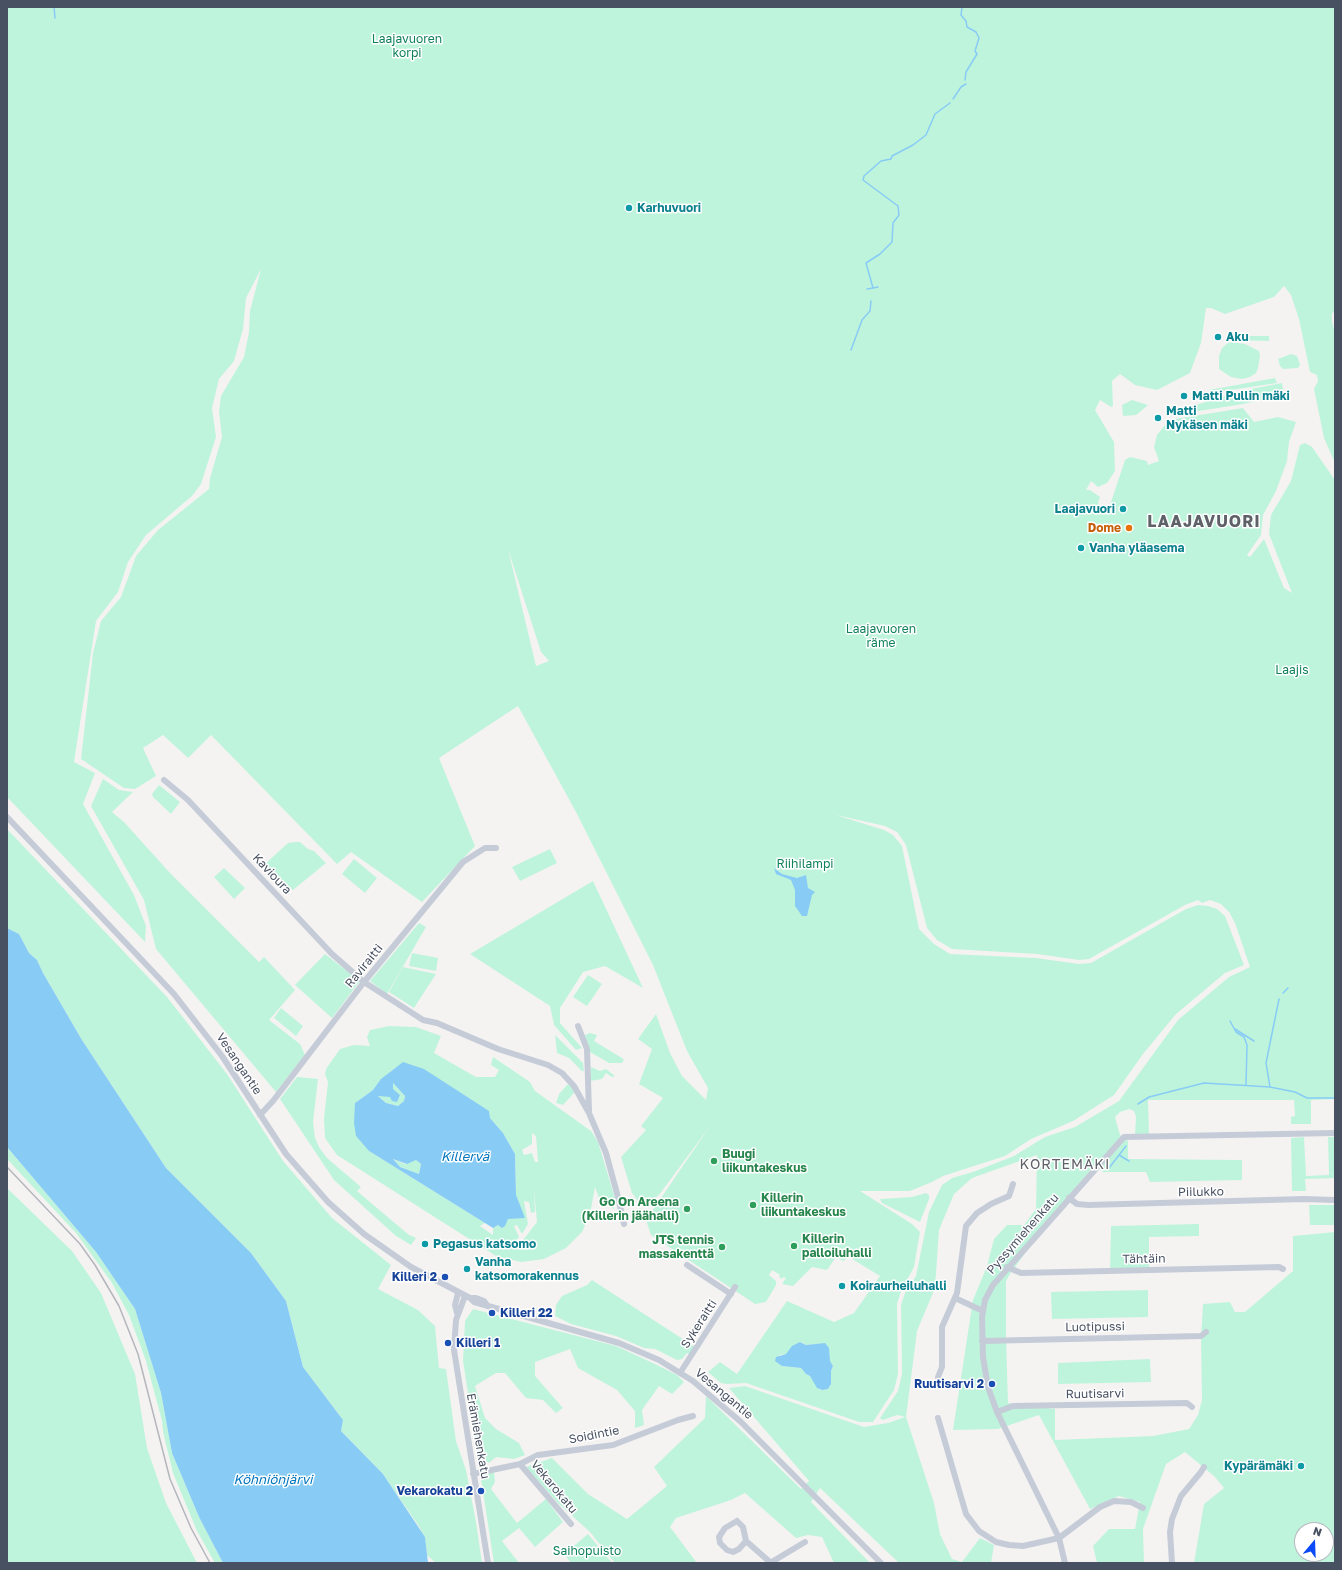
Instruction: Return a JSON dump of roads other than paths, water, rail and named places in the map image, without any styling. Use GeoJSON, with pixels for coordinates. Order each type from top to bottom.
{"type":"FeatureCollection","features":[{"type":"Feature","properties":{"kind":"street","name":"Kavioura"},"geometry":{"type":"LineString","coordinates":[[164,780],[188,800],[332,954],[364,982],[423,1020],[437,1023],[498,1049],[548,1065],[562,1073],[574,1086],[589,1113],[606,1153],[624,1224]]}},
{"type":"Feature","properties":{"kind":"street","name":"Vesangantie"},"geometry":{"type":"LineString","coordinates":[[7,817],[188,1012],[221,1054],[291,1160],[309,1182],[344,1217],[387,1251],[411,1267],[458,1293],[484,1301],[487,1305],[618,1343],[658,1360],[680,1373],[710,1393],[741,1422],[881,1563]]}},
{"type":"Feature","properties":{"kind":"street","name":"Raviraitti"},"geometry":{"type":"LineString","coordinates":[[260,1115],[266,1110],[292,1078],[364,982],[463,862],[485,848],[496,848]]}},
{"type":"Feature","properties":{"kind":"street"},"geometry":{"type":"LineString","coordinates":[[578,1026],[587,1049],[589,1113]]}},
{"type":"Feature","properties":{"kind":"street","name":"Pyssymiehenkatu"},"geometry":{"type":"LineString","coordinates":[[1065,1563],[1059,1538],[997,1412],[985,1373],[982,1341],[983,1311],[985,1300],[993,1285],[1007,1267],[1069,1198],[1127,1137],[1335,1133]]}},
{"type":"Feature","properties":{"kind":"street"},"geometry":{"type":"LineString","coordinates":[[938,1376],[942,1367],[942,1327],[955,1298],[966,1226],[977,1212],[1009,1196],[1013,1184]]}},
{"type":"Feature","properties":{"kind":"street","name":"Piilukko"},"geometry":{"type":"LineString","coordinates":[[1069,1198],[1077,1204],[1088,1205],[1304,1199],[1335,1200]]}},
{"type":"Feature","properties":{"kind":"street"},"geometry":{"type":"LineString","coordinates":[[687,1265],[731,1294]]}},
{"type":"Feature","properties":{"kind":"street","name":"Tähtäin"},"geometry":{"type":"LineString","coordinates":[[1007,1267],[1021,1273],[1279,1267],[1283,1269]]}},
{"type":"Feature","properties":{"kind":"street","name":"Sykeraitti"},"geometry":{"type":"LineString","coordinates":[[680,1373],[735,1287]]}},
{"type":"Feature","properties":{"kind":"street","name":"Erämiehenkatu"},"geometry":{"type":"LineString","coordinates":[[457,1313],[455,1305],[458,1293]]}},
{"type":"Feature","properties":{"kind":"street","name":"Erämiehenkatu"},"geometry":{"type":"LineString","coordinates":[[468,1297],[457,1313],[453,1334],[454,1350],[488,1563]]}},
{"type":"Feature","properties":{"kind":"street"},"geometry":{"type":"LineString","coordinates":[[955,1298],[983,1311]]}},
{"type":"Feature","properties":{"kind":"street","name":"Luotipussi"},"geometry":{"type":"LineString","coordinates":[[982,1341],[1201,1336],[1206,1332]]}},
{"type":"Feature","properties":{"kind":"street","name":"Ruutisarvi"},"geometry":{"type":"LineString","coordinates":[[997,1412],[1013,1406],[1187,1403],[1192,1407]]}},
{"type":"Feature","properties":{"kind":"street","name":"Soidintie"},"geometry":{"type":"LineString","coordinates":[[520,1464],[538,1455],[613,1445],[678,1420],[693,1416]]}},
{"type":"Feature","properties":{"kind":"street"},"geometry":{"type":"LineString","coordinates":[[938,1418],[963,1506],[969,1520],[979,1531],[996,1542],[1015,1546],[1059,1538],[1100,1507],[1109,1503],[1131,1502],[1138,1504],[1143,1508]]}},
{"type":"Feature","properties":{"kind":"street","name":"Vekarokatu"},"geometry":{"type":"LineString","coordinates":[[473,1474],[520,1464],[571,1524]]}},
{"type":"Feature","properties":{"kind":"street"},"geometry":{"type":"LineString","coordinates":[[1172,1563],[1170,1532],[1172,1518],[1181,1496],[1204,1467]]}},
{"type":"Feature","properties":{"kind":"street"},"geometry":{"type":"LineString","coordinates":[[746,1541],[740,1549],[733,1552],[727,1550],[720,1543],[719,1537],[725,1528],[737,1521],[744,1527],[746,1541],[771,1563],[806,1542]]}},
{"type":"Feature","properties":{"kind":"water","name":"Riihilampi"},"geometry":{"type":"Polygon","coordinates":[[[774,868],[782,874],[797,878],[806,875],[808,888],[815,892],[812,895],[807,916],[802,916],[795,906],[795,890],[791,880],[776,874],[774,868]]]}},
{"type":"Feature","properties":{"kind":"water","name":"Köhniönjärvi"},"geometry":{"type":"Polygon","coordinates":[[[7,928],[19,934],[29,953],[37,960],[82,1040],[166,1168],[251,1253],[286,1301],[303,1367],[343,1420],[341,1431],[383,1474],[425,1537],[428,1563],[223,1563],[199,1517],[172,1453],[161,1393],[135,1309],[96,1252],[7,1147],[7,928]]]}},
{"type":"Feature","properties":{"kind":"water","name":"Killervä"},"geometry":{"type":"Polygon","coordinates":[[[403,1062],[424,1069],[489,1111],[490,1118],[503,1133],[515,1154],[516,1195],[525,1218],[508,1219],[505,1226],[502,1228],[498,1225],[493,1228],[369,1151],[356,1136],[354,1123],[355,1103],[373,1090],[381,1079],[403,1062]],[[393,1083],[393,1089],[400,1095],[397,1102],[392,1101],[390,1097],[378,1096],[386,1103],[398,1106],[404,1101],[405,1096],[393,1083]],[[393,1159],[400,1167],[419,1174],[421,1164],[416,1160],[407,1164],[393,1159]]]}},
{"type":"Feature","properties":{"kind":"water"},"geometry":{"type":"Polygon","coordinates":[[[800,1342],[806,1345],[825,1343],[829,1348],[830,1361],[833,1366],[831,1371],[831,1384],[828,1389],[822,1390],[817,1388],[810,1376],[801,1368],[782,1366],[775,1361],[776,1357],[786,1354],[792,1346],[800,1342]]]}},
{"type":"Feature","properties":{"kind":"waterway"},"geometry":{"type":"LineString","coordinates":[[54,7],[55,18]]}},
{"type":"Feature","properties":{"kind":"waterway"},"geometry":{"type":"LineString","coordinates":[[962,7],[961,15],[966,21],[967,27],[976,32],[979,38],[975,51],[977,54],[966,72],[965,80]]}},
{"type":"Feature","properties":{"kind":"waterway"},"geometry":{"type":"LineString","coordinates":[[953,99],[961,87],[966,84]]}},
{"type":"Feature","properties":{"kind":"waterway"},"geometry":{"type":"LineString","coordinates":[[867,289],[873,288],[866,263],[880,254],[892,242],[893,223],[899,215],[898,206],[863,180],[864,176],[881,161],[891,159],[892,156],[913,145],[926,135],[935,114],[950,103]]}},
{"type":"Feature","properties":{"kind":"waterway"},"geometry":{"type":"LineString","coordinates":[[873,288],[878,287]]}},
{"type":"Feature","properties":{"kind":"waterway"},"geometry":{"type":"LineString","coordinates":[[851,350],[862,320],[870,311],[871,301]]}},
{"type":"Feature","properties":{"kind":"waterway"},"geometry":{"type":"LineString","coordinates":[[1283,993],[1288,988]]}},
{"type":"Feature","properties":{"kind":"waterway"},"geometry":{"type":"LineString","coordinates":[[1270,1087],[1266,1063],[1279,999]]}},
{"type":"Feature","properties":{"kind":"waterway"},"geometry":{"type":"LineString","coordinates":[[1230,1021],[1236,1032],[1244,1037],[1247,1045],[1246,1085]]}},
{"type":"Feature","properties":{"kind":"waterway"},"geometry":{"type":"LineString","coordinates":[[1235,1029],[1254,1041]]}},
{"type":"Feature","properties":{"kind":"waterway"},"geometry":{"type":"LineString","coordinates":[[1138,1104],[1149,1097],[1204,1083],[1270,1087],[1295,1092],[1307,1098],[1335,1098]]}},
{"type":"Feature","properties":{"kind":"waterway"},"geometry":{"type":"LineString","coordinates":[[1109,1168],[1126,1146]]}},
{"type":"Feature","properties":{"kind":"waterway"},"geometry":{"type":"LineString","coordinates":[[1119,1155],[1129,1161]]}},
{"type":"Feature","properties":{"kind":"railway"},"geometry":{"type":"LineString","coordinates":[[7,1167],[80,1244],[95,1265],[119,1306],[138,1354],[170,1479],[191,1528],[210,1563]]}},
{"type":"Feature","properties":{"kind":"place","name":"Karhuvuori"},"geometry":{"type":"Point","coordinates":[629,208]}},
{"type":"Feature","properties":{"kind":"place","name":"Aku"},"geometry":{"type":"Point","coordinates":[1218,337]}},
{"type":"Feature","properties":{"kind":"place","name":"Matti Pullin mäki"},"geometry":{"type":"Point","coordinates":[1184,396]}},
{"type":"Feature","properties":{"kind":"place","name":"Matti Nykäsen mäki"},"geometry":{"type":"Point","coordinates":[1158,418]}},
{"type":"Feature","properties":{"kind":"place","name":"Laajavuori"},"geometry":{"type":"Point","coordinates":[1123,509]}},
{"type":"Feature","properties":{"kind":"place","name":"Dome"},"geometry":{"type":"Point","coordinates":[1129,528]}},
{"type":"Feature","properties":{"kind":"place","name":"Vanha yläasema"},"geometry":{"type":"Point","coordinates":[1081,548]}},
{"type":"Feature","properties":{"kind":"place","name":"Buugi liikuntakeskus"},"geometry":{"type":"Point","coordinates":[714,1161]}},
{"type":"Feature","properties":{"kind":"place","name":"Killerin liikuntakeskus"},"geometry":{"type":"Point","coordinates":[753,1205]}},
{"type":"Feature","properties":{"kind":"place","name":"Go On Areena (Killerin jäähalli)"},"geometry":{"type":"Point","coordinates":[687,1209]}},
{"type":"Feature","properties":{"kind":"place","name":"Pegasus katsomo"},"geometry":{"type":"Point","coordinates":[425,1244]}},
{"type":"Feature","properties":{"kind":"place","name":"Killerin palloiluhalli"},"geometry":{"type":"Point","coordinates":[794,1246]}},
{"type":"Feature","properties":{"kind":"place","name":"JTS tennis massakenttä"},"geometry":{"type":"Point","coordinates":[722,1247]}},
{"type":"Feature","properties":{"kind":"place","name":"Vanha katsomorakennus"},"geometry":{"type":"Point","coordinates":[467,1269]}},
{"type":"Feature","properties":{"kind":"place","name":"Killeri 2"},"geometry":{"type":"Point","coordinates":[445,1277]}},
{"type":"Feature","properties":{"kind":"place","name":"Koiraurheiluhalli"},"geometry":{"type":"Point","coordinates":[842,1286]}},
{"type":"Feature","properties":{"kind":"place","name":"Killeri 22"},"geometry":{"type":"Point","coordinates":[492,1313]}},
{"type":"Feature","properties":{"kind":"place","name":"Killeri 1"},"geometry":{"type":"Point","coordinates":[448,1343]}},
{"type":"Feature","properties":{"kind":"place","name":"Ruutisarvi 2"},"geometry":{"type":"Point","coordinates":[992,1384]}},
{"type":"Feature","properties":{"kind":"place","name":"Kypärämäki"},"geometry":{"type":"Point","coordinates":[1301,1466]}},
{"type":"Feature","properties":{"kind":"place","name":"Vekarokatu 2"},"geometry":{"type":"Point","coordinates":[481,1491]}},
{"type":"Feature","properties":{"kind":"district","name":"LAAJAVUORI"},"geometry":{"type":"Point","coordinates":[1204,522]}},
{"type":"Feature","properties":{"kind":"district","name":"KORTEMÄKI"},"geometry":{"type":"Point","coordinates":[1065,1165]}},
{"type":"Feature","properties":{"kind":"park label","name":"Laajavuoren korpi"},"geometry":{"type":"Point","coordinates":[407,46]}},
{"type":"Feature","properties":{"kind":"park label","name":"Laajavuoren räme"},"geometry":{"type":"Point","coordinates":[881,636]}},
{"type":"Feature","properties":{"kind":"park label","name":"Laajis"},"geometry":{"type":"Point","coordinates":[1292,670]}},
{"type":"Feature","properties":{"kind":"park label","name":"Saihopuisto"},"geometry":{"type":"Point","coordinates":[587,1551]}}]}
